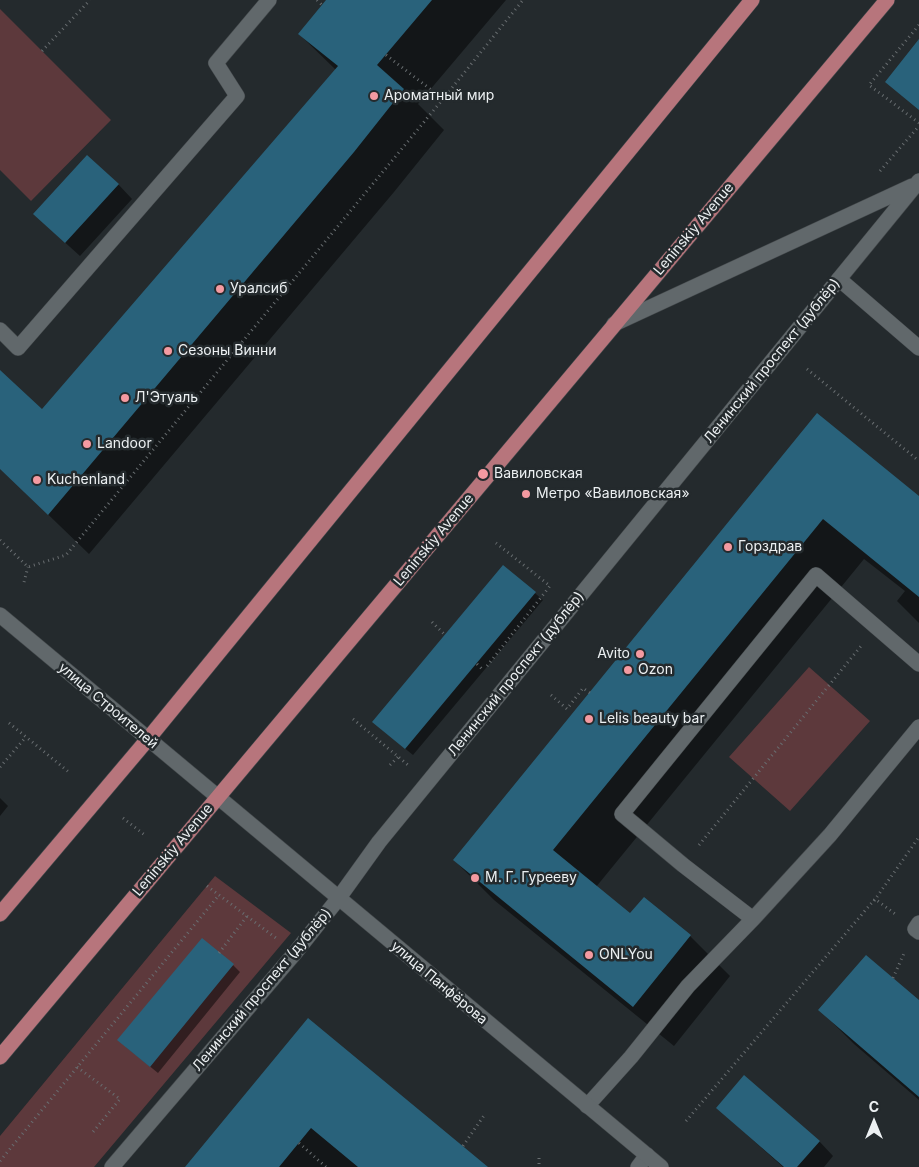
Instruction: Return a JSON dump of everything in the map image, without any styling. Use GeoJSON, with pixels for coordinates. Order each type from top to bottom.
{"type":"FeatureCollection","features":[{"type":"Feature","properties":{"kind":"main road"},"geometry":{"type":"LineString","coordinates":[[0,914],[148,739],[752,0]]}},
{"type":"Feature","properties":{"kind":"main road","name":"Leninskiy Avenue"},"geometry":{"type":"LineString","coordinates":[[0,1057],[887,0]]}},
{"type":"Feature","properties":{"kind":"street"},"geometry":{"type":"LineString","coordinates":[[0,330],[18,348],[237,96],[216,63],[269,0]]}},
{"type":"Feature","properties":{"kind":"street"},"geometry":{"type":"LineString","coordinates":[[614,324],[917,183]]}},
{"type":"Feature","properties":{"kind":"street","name":"Ленинский проспект (дублёр)"},"geometry":{"type":"LineString","coordinates":[[112,1167],[295,953],[338,899],[379,842],[917,183]]}},
{"type":"Feature","properties":{"kind":"street"},"geometry":{"type":"LineString","coordinates":[[839,279],[919,348]]}},
{"type":"Feature","properties":{"kind":"street"},"geometry":{"type":"LineString","coordinates":[[753,919],[683,865],[622,814],[816,576],[919,664]]}},
{"type":"Feature","properties":{"kind":"street","name":"улица Строителей"},"geometry":{"type":"LineString","coordinates":[[0,615],[217,797]]}},
{"type":"Feature","properties":{"kind":"street"},"geometry":{"type":"LineString","coordinates":[[587,1106],[631,1057],[688,986],[830,835],[919,727]]}},
{"type":"Feature","properties":{"kind":"street","name":"улица Панфёрова"},"geometry":{"type":"LineString","coordinates":[[217,797],[587,1106],[642,1161],[661,1167]]}},
{"type":"Feature","properties":{"kind":"path"},"geometry":{"type":"LineString","coordinates":[[42,51],[90,0]]}},
{"type":"Feature","properties":{"kind":"path"},"geometry":{"type":"LineString","coordinates":[[316,0],[322,5]]}},
{"type":"Feature","properties":{"kind":"path"},"geometry":{"type":"LineString","coordinates":[[28,568],[66,555],[523,0]]}},
{"type":"Feature","properties":{"kind":"path"},"geometry":{"type":"LineString","coordinates":[[919,25],[869,85],[919,123]]}},
{"type":"Feature","properties":{"kind":"path"},"geometry":{"type":"LineString","coordinates":[[386,55],[443,99]]}},
{"type":"Feature","properties":{"kind":"path"},"geometry":{"type":"LineString","coordinates":[[807,369],[919,460]]}},
{"type":"Feature","properties":{"kind":"path"},"geometry":{"type":"LineString","coordinates":[[0,540],[28,568]]}},
{"type":"Feature","properties":{"kind":"path"},"geometry":{"type":"LineString","coordinates":[[477,678],[550,586],[496,543]]}},
{"type":"Feature","properties":{"kind":"path"},"geometry":{"type":"LineString","coordinates":[[24,582],[28,568]]}},
{"type":"Feature","properties":{"kind":"path"},"geometry":{"type":"LineString","coordinates":[[432,622],[445,635]]}},
{"type":"Feature","properties":{"kind":"path"},"geometry":{"type":"LineString","coordinates":[[683,865],[876,627]]}},
{"type":"Feature","properties":{"kind":"path"},"geometry":{"type":"LineString","coordinates":[[477,664],[483,670]]}},
{"type":"Feature","properties":{"kind":"path"},"geometry":{"type":"LineString","coordinates":[[551,696],[567,709],[583,688],[590,693]]}},
{"type":"Feature","properties":{"kind":"path"},"geometry":{"type":"LineString","coordinates":[[353,719],[408,765]]}},
{"type":"Feature","properties":{"kind":"path"},"geometry":{"type":"LineString","coordinates":[[9,723],[70,773]]}},
{"type":"Feature","properties":{"kind":"path"},"geometry":{"type":"LineString","coordinates":[[0,767],[26,737]]}},
{"type":"Feature","properties":{"kind":"path"},"geometry":{"type":"LineString","coordinates":[[390,765],[398,757]]}},
{"type":"Feature","properties":{"kind":"path"},"geometry":{"type":"LineString","coordinates":[[402,772],[414,757]]}},
{"type":"Feature","properties":{"kind":"path"},"geometry":{"type":"LineString","coordinates":[[123,818],[146,836]]}},
{"type":"Feature","properties":{"kind":"path"},"geometry":{"type":"LineString","coordinates":[[686,1121],[874,901],[919,837]]}},
{"type":"Feature","properties":{"kind":"path"},"geometry":{"type":"LineString","coordinates":[[207,886],[282,943]]}},
{"type":"Feature","properties":{"kind":"path"},"geometry":{"type":"LineString","coordinates":[[0,1161],[219,895]]}},
{"type":"Feature","properties":{"kind":"path"},"geometry":{"type":"LineString","coordinates":[[874,901],[875,899],[918,928]]}},
{"type":"Feature","properties":{"kind":"path"},"geometry":{"type":"LineString","coordinates":[[220,952],[247,916]]}},
{"type":"Feature","properties":{"kind":"path"},"geometry":{"type":"LineString","coordinates":[[77,1067],[120,1099],[93,1132]]}},
{"type":"Feature","properties":{"kind":"path"},"geometry":{"type":"LineString","coordinates":[[462,1146],[485,1114]]}},
{"type":"Feature","properties":{"kind":"path"},"geometry":{"type":"LineString","coordinates":[[299,1143],[326,1167]]}},
{"type":"Feature","properties":{"kind":"path"},"geometry":{"type":"LineString","coordinates":[[539,1158],[539,1167]]}},
{"type":"Feature","properties":{"kind":"shaded area"},"geometry":{"type":"Polygon","coordinates":[[[0,9],[111,120],[31,201],[0,170],[0,9]]]}},
{"type":"Feature","properties":{"kind":"shaded area"},"geometry":{"type":"Polygon","coordinates":[[[809,667],[870,721],[790,811],[729,757],[809,667]]]}},
{"type":"Feature","properties":{"kind":"shaded area"},"geometry":{"type":"Polygon","coordinates":[[[215,876],[291,933],[94,1167],[0,1167],[0,1136],[215,876]]]}},
{"type":"Feature","properties":{"kind":"building"},"geometry":{"type":"Polygon","coordinates":[[[326,0],[432,0],[377,65],[404,89],[354,152],[48,515],[0,469],[0,370],[42,409],[338,66],[298,34],[326,0]]]}},
{"type":"Feature","properties":{"kind":"building"},"geometry":{"type":"Polygon","coordinates":[[[919,39],[919,110],[885,82],[919,39]]]}},
{"type":"Feature","properties":{"kind":"building"},"geometry":{"type":"Polygon","coordinates":[[[87,155],[119,184],[65,243],[33,214],[87,155]]]}},
{"type":"Feature","properties":{"kind":"building"},"geometry":{"type":"Polygon","coordinates":[[[817,413],[919,496],[919,597],[823,519],[553,850],[630,913],[644,897],[691,935],[633,1007],[453,860],[817,413]]]}},
{"type":"Feature","properties":{"kind":"building"},"geometry":{"type":"Polygon","coordinates":[[[503,565],[536,592],[405,749],[372,722],[503,565]]]}},
{"type":"Feature","properties":{"kind":"building"},"geometry":{"type":"Polygon","coordinates":[[[202,938],[234,964],[150,1067],[117,1040],[202,938]]]}},
{"type":"Feature","properties":{"kind":"building"},"geometry":{"type":"Polygon","coordinates":[[[866,955],[919,1000],[919,1097],[818,1010],[866,955]]]}},
{"type":"Feature","properties":{"kind":"building"},"geometry":{"type":"Polygon","coordinates":[[[308,1018],[488,1167],[358,1167],[311,1128],[279,1167],[185,1167],[308,1018]]]}},
{"type":"Feature","properties":{"kind":"building"},"geometry":{"type":"Polygon","coordinates":[[[744,1075],[820,1141],[797,1167],[784,1167],[716,1108],[744,1075]]]}},
{"type":"Feature","properties":{"kind":"place","name":"Ароматный мир"},"geometry":{"type":"Point","coordinates":[374,96]}},
{"type":"Feature","properties":{"kind":"place","name":"Уралсиб"},"geometry":{"type":"Point","coordinates":[220,289]}},
{"type":"Feature","properties":{"kind":"place","name":"Сезоны Винни"},"geometry":{"type":"Point","coordinates":[168,351]}},
{"type":"Feature","properties":{"kind":"place","name":"Л'Этуаль"},"geometry":{"type":"Point","coordinates":[125,398]}},
{"type":"Feature","properties":{"kind":"place","name":"Landoor"},"geometry":{"type":"Point","coordinates":[87,444]}},
{"type":"Feature","properties":{"kind":"place","name":"Вавиловская"},"geometry":{"type":"Point","coordinates":[483,474]}},
{"type":"Feature","properties":{"kind":"place","name":"Kuchenland"},"geometry":{"type":"Point","coordinates":[37,480]}},
{"type":"Feature","properties":{"kind":"place","name":"Метро «Вавиловская»"},"geometry":{"type":"Point","coordinates":[526,494]}},
{"type":"Feature","properties":{"kind":"place","name":"Горздрав"},"geometry":{"type":"Point","coordinates":[728,547]}},
{"type":"Feature","properties":{"kind":"place","name":"Avito"},"geometry":{"type":"Point","coordinates":[640,654]}},
{"type":"Feature","properties":{"kind":"place","name":"Ozon"},"geometry":{"type":"Point","coordinates":[628,670]}},
{"type":"Feature","properties":{"kind":"place","name":"Lelis beauty bar"},"geometry":{"type":"Point","coordinates":[589,719]}},
{"type":"Feature","properties":{"kind":"place","name":"М. Г. Гурееву"},"geometry":{"type":"Point","coordinates":[475,878]}},
{"type":"Feature","properties":{"kind":"place","name":"ONLYou"},"geometry":{"type":"Point","coordinates":[589,955]}}]}
